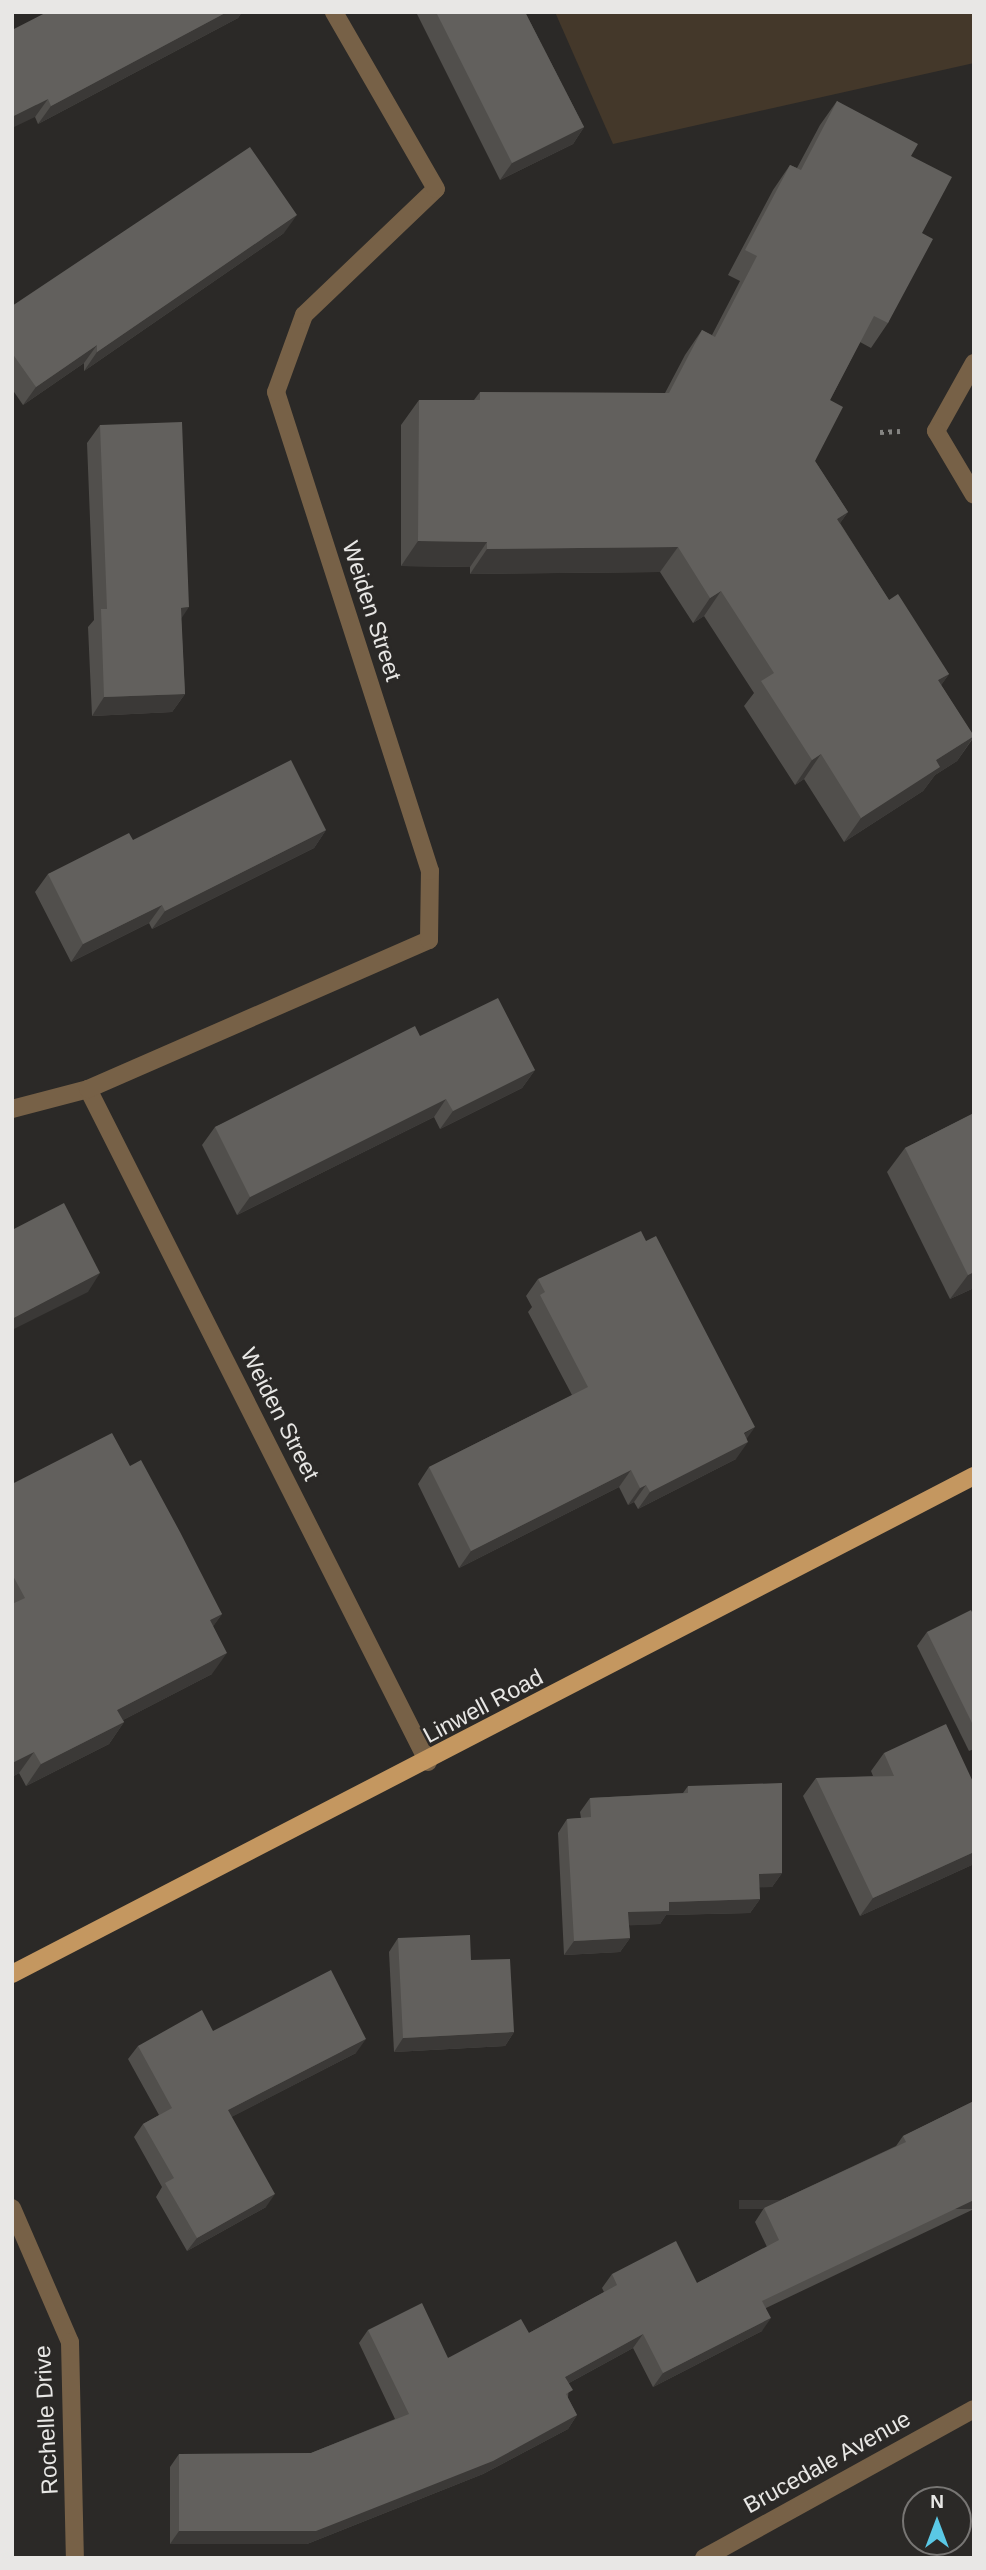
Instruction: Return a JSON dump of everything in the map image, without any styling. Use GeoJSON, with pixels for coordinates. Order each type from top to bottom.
{"type":"FeatureCollection","features":[{"type":"Feature","properties":{"kind":"main road","name":"Linwell Road"},"geometry":{"type":"LineString","coordinates":[[12,1974],[428,1762],[974,1476]]}},
{"type":"Feature","properties":{"kind":"street","name":"Weiden Street"},"geometry":{"type":"LineString","coordinates":[[12,1109],[88,1089],[429,940],[430,871],[276,392],[304,315],[436,189],[334,12]]}},
{"type":"Feature","properties":{"kind":"street"},"geometry":{"type":"LineString","coordinates":[[974,363],[936,431],[974,495]]}},
{"type":"Feature","properties":{"kind":"street","name":"Weiden Street"},"geometry":{"type":"LineString","coordinates":[[88,1089],[428,1762]]}},
{"type":"Feature","properties":{"kind":"street","name":"Rochelle Drive"},"geometry":{"type":"LineString","coordinates":[[12,2208],[70,2342],[75,2558]]}},
{"type":"Feature","properties":{"kind":"street","name":"Brucedale Avenue"},"geometry":{"type":"LineString","coordinates":[[704,2558],[974,2409]]}},
{"type":"Feature","properties":{"kind":"shaded area"},"geometry":{"type":"Polygon","coordinates":[[[555,12],[974,12],[974,63],[613,144],[555,12]]]}},
{"type":"Feature","properties":{"kind":"building"},"geometry":{"type":"Polygon","coordinates":[[[47,12],[227,12],[51,106],[48,99],[12,117],[12,30],[47,12]]]}},
{"type":"Feature","properties":{"kind":"building"},"geometry":{"type":"Polygon","coordinates":[[[436,12],[525,12],[584,127],[512,163],[436,12]]]}},
{"type":"Feature","properties":{"kind":"building"},"geometry":{"type":"Polygon","coordinates":[[[837,101],[918,144],[911,156],[952,177],[922,233],[933,239],[888,323],[874,316],[830,400],[843,407],[815,461],[848,512],[837,519],[889,600],[898,594],[949,674],[938,680],[974,736],[936,760],[940,767],[861,818],[821,754],[812,760],[761,681],[774,673],[721,591],[710,598],[678,547],[487,549],[487,542],[418,541],[419,400],[480,400],[480,392],[669,393],[702,330],[715,337],[757,256],[745,250],[790,165],[801,170],[837,101]]]}},
{"type":"Feature","properties":{"kind":"building"},"geometry":{"type":"Polygon","coordinates":[[[250,147],[297,215],[97,352],[97,345],[36,387],[12,353],[12,306],[250,147]]]}},
{"type":"Feature","properties":{"kind":"building"},"geometry":{"type":"Polygon","coordinates":[[[182,422],[189,607],[181,608],[185,694],[104,697],[101,609],[107,609],[100,425],[182,422]]]}},
{"type":"Feature","properties":{"kind":"building"},"geometry":{"type":"Polygon","coordinates":[[[291,760],[326,830],[165,911],[162,905],[83,944],[48,874],[129,833],[133,840],[291,760]]]}},
{"type":"Feature","properties":{"kind":"building"},"geometry":{"type":"Polygon","coordinates":[[[498,998],[535,1070],[453,1111],[446,1099],[250,1197],[215,1127],[415,1026],[420,1036],[498,998]]]}},
{"type":"Feature","properties":{"kind":"building"},"geometry":{"type":"Polygon","coordinates":[[[974,1113],[974,1272],[968,1275],[905,1148],[974,1113]]]}},
{"type":"Feature","properties":{"kind":"building"},"geometry":{"type":"Polygon","coordinates":[[[64,1203],[100,1273],[12,1319],[12,1230],[64,1203]]]}},
{"type":"Feature","properties":{"kind":"building"},"geometry":{"type":"Polygon","coordinates":[[[641,1231],[646,1241],[656,1236],[755,1427],[744,1433],[748,1442],[650,1492],[646,1485],[640,1488],[631,1470],[471,1551],[429,1467],[588,1387],[540,1295],[545,1292],[538,1279],[641,1231]]]}},
{"type":"Feature","properties":{"kind":"building"},"geometry":{"type":"Polygon","coordinates":[[[112,1433],[130,1466],[141,1460],[180,1532],[222,1614],[210,1620],[227,1653],[117,1710],[124,1722],[41,1764],[34,1752],[12,1763],[12,1604],[25,1598],[12,1574],[12,1484],[112,1433]]]}},
{"type":"Feature","properties":{"kind":"building"},"geometry":{"type":"Polygon","coordinates":[[[971,1610],[974,1616],[974,1727],[927,1632],[971,1610]]]}},
{"type":"Feature","properties":{"kind":"building"},"geometry":{"type":"Polygon","coordinates":[[[946,1724],[974,1784],[974,1852],[873,1898],[816,1778],[894,1776],[884,1753],[946,1724]]]}},
{"type":"Feature","properties":{"kind":"building"},"geometry":{"type":"Polygon","coordinates":[[[782,1783],[782,1873],[759,1874],[760,1899],[669,1902],[669,1911],[628,1912],[630,1938],[574,1941],[567,1819],[591,1817],[590,1798],[688,1793],[688,1786],[782,1783]]]}},
{"type":"Feature","properties":{"kind":"building"},"geometry":{"type":"Polygon","coordinates":[[[470,1935],[471,1960],[510,1959],[514,2032],[403,2038],[398,1938],[470,1935]]]}},
{"type":"Feature","properties":{"kind":"building"},"geometry":{"type":"Polygon","coordinates":[[[331,1970],[366,2039],[228,2110],[275,2194],[197,2238],[165,2183],[174,2178],[143,2124],[172,2108],[138,2046],[202,2010],[213,2031],[331,1970]]]}},
{"type":"Feature","properties":{"kind":"building"},"geometry":{"type":"Polygon","coordinates":[[[974,2101],[974,2200],[762,2301],[771,2318],[663,2373],[643,2334],[565,2377],[573,2390],[566,2394],[577,2415],[493,2461],[316,2531],[179,2531],[179,2454],[311,2453],[409,2414],[368,2330],[422,2303],[448,2358],[521,2319],[529,2333],[617,2285],[612,2274],[676,2241],[697,2283],[779,2240],[764,2208],[906,2142],[903,2136],[974,2101]]]}}]}
